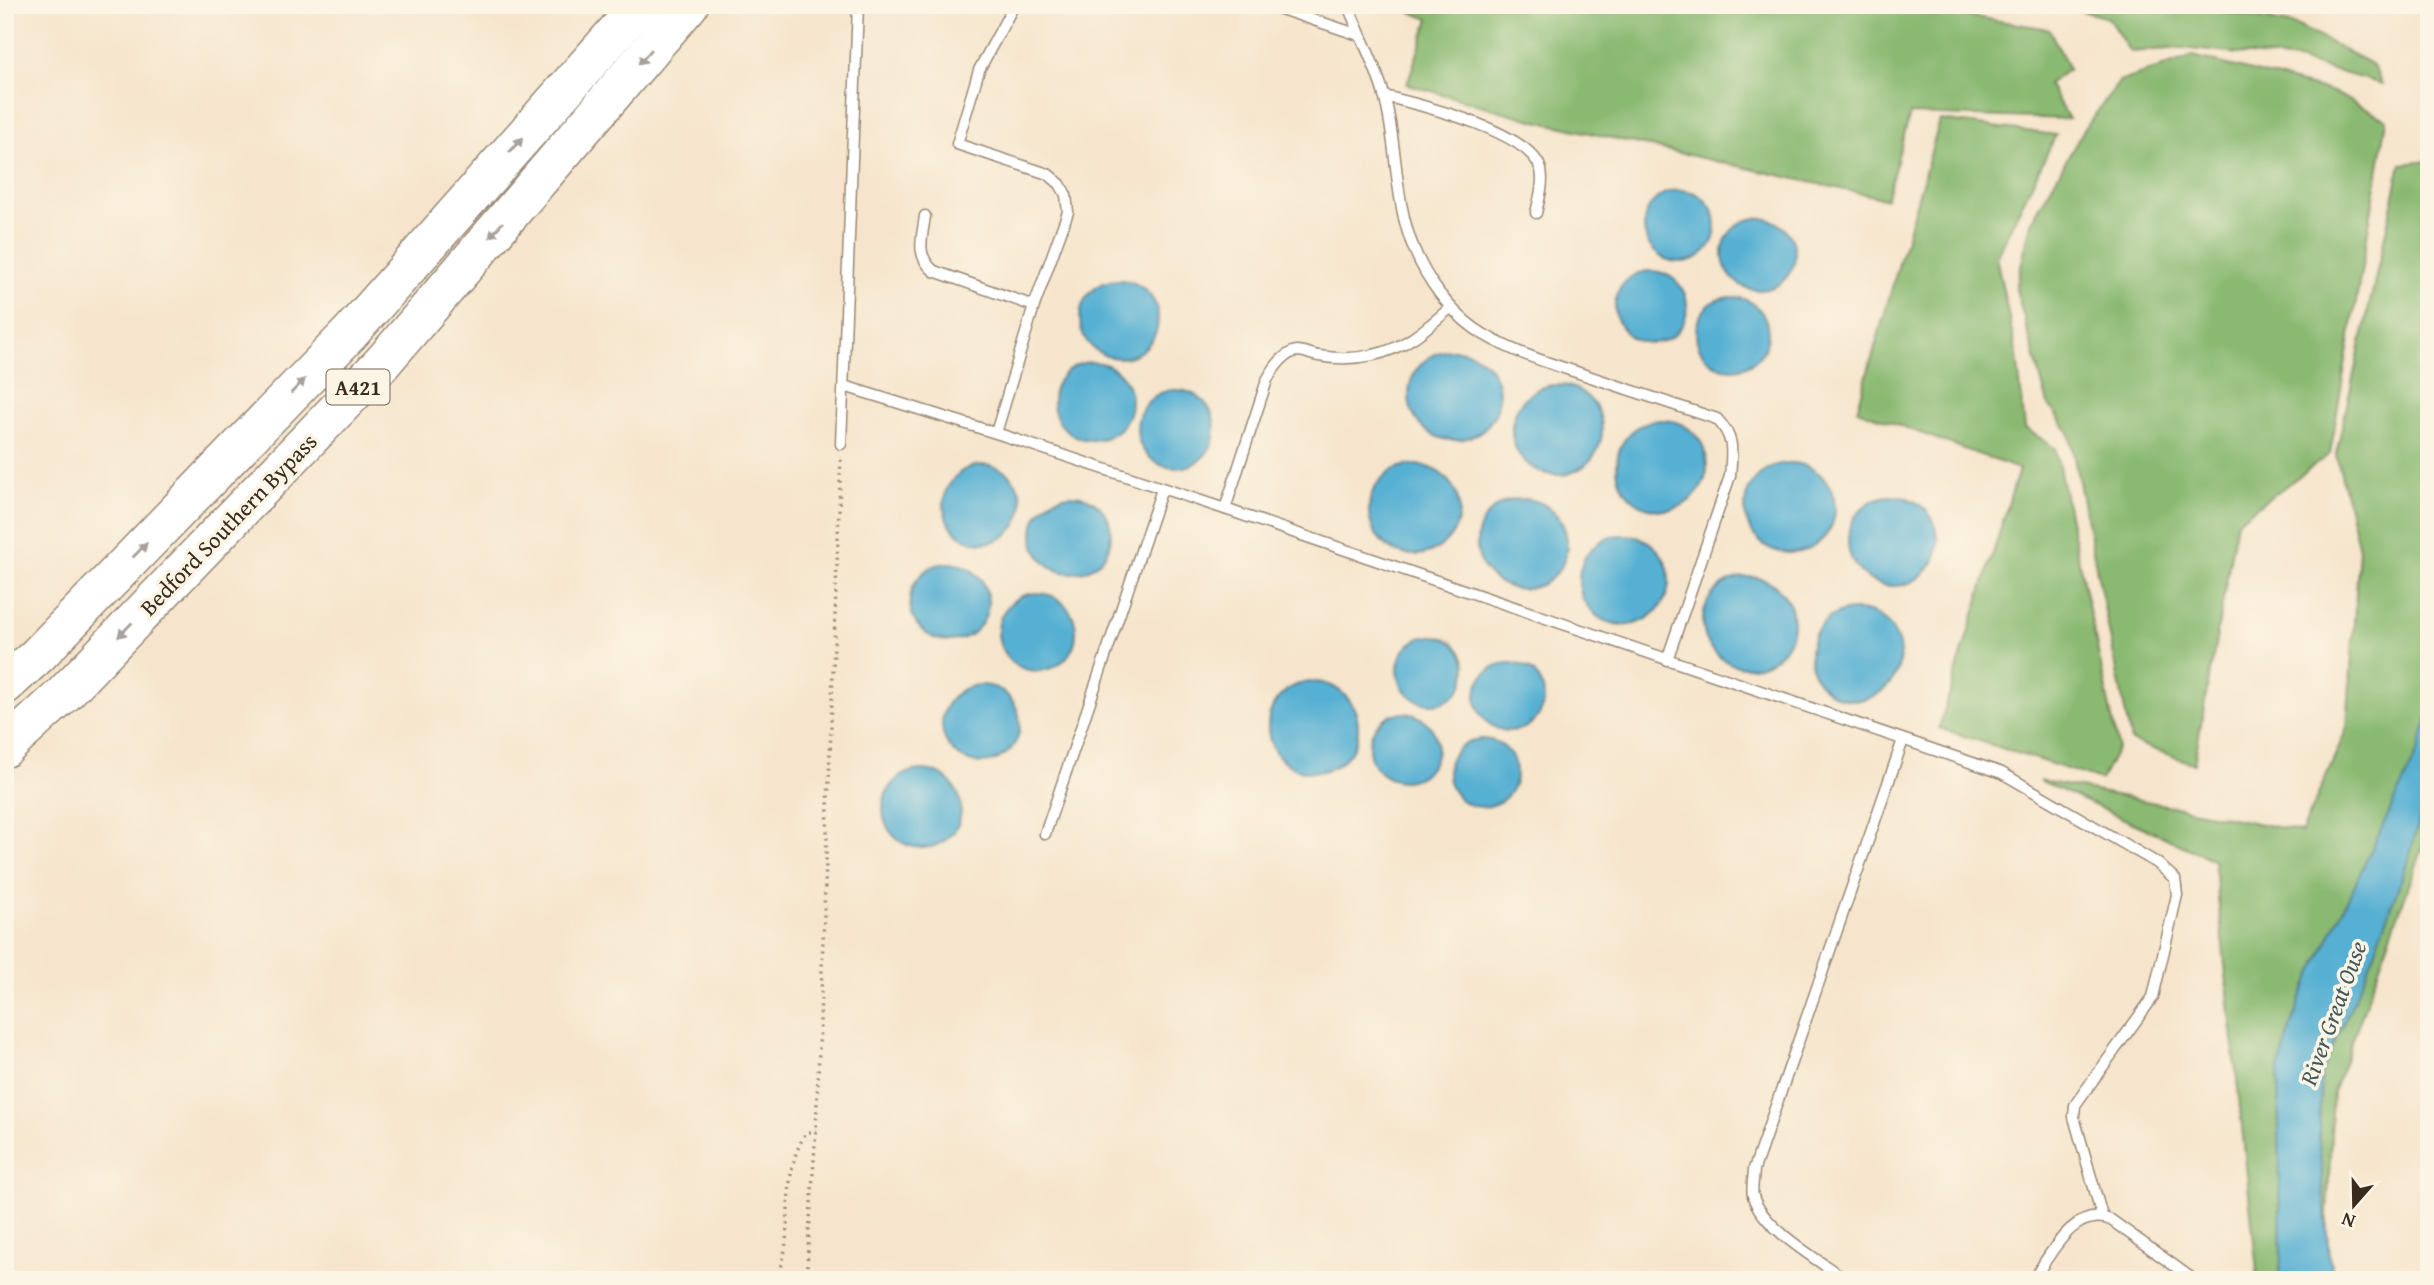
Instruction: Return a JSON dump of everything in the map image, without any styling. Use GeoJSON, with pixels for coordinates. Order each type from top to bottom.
{"type":"FeatureCollection","features":[{"type":"Feature","properties":{"kind":"highway","name":"Bedford Southern Bypass"},"geometry":{"type":"LineString","coordinates":[[5,685],[351,332],[640,5]]}},
{"type":"Feature","properties":{"kind":"highway","name":"Bedford Southern Bypass"},"geometry":{"type":"LineString","coordinates":[[5,748],[64,694],[382,363],[689,5]]}},
{"type":"Feature","properties":{"kind":"lane"},"geometry":{"type":"LineString","coordinates":[[841,444],[858,5]]}},
{"type":"Feature","properties":{"kind":"lane"},"geometry":{"type":"LineString","coordinates":[[996,433],[1034,306],[1068,212],[1066,195],[1060,184],[1048,174],[957,144],[979,70],[1014,5]]}},
{"type":"Feature","properties":{"kind":"lane"},"geometry":{"type":"LineString","coordinates":[[1269,5],[1359,35]]}},
{"type":"Feature","properties":{"kind":"lane"},"geometry":{"type":"LineString","coordinates":[[1348,5],[1384,96],[1393,136],[1403,212],[1414,249],[1432,282],[1451,308],[1475,329],[1504,345],[1558,366],[1717,419],[1728,430],[1733,449],[1730,476],[1667,660]]}},
{"type":"Feature","properties":{"kind":"lane"},"geometry":{"type":"LineString","coordinates":[[1384,96],[1469,121],[1521,144],[1532,153],[1541,172],[1536,213]]}},
{"type":"Feature","properties":{"kind":"lane"},"geometry":{"type":"LineString","coordinates":[[925,216],[920,249],[925,263],[934,271],[1034,306]]}},
{"type":"Feature","properties":{"kind":"lane"},"geometry":{"type":"LineString","coordinates":[[1225,509],[1267,380],[1275,366],[1286,356],[1297,351],[1346,359],[1373,355],[1398,347],[1421,333],[1451,308]]}},
{"type":"Feature","properties":{"kind":"lane"},"geometry":{"type":"LineString","coordinates":[[844,386],[1225,509],[2002,773],[2157,863],[2175,879],[2177,895],[2152,997],[2075,1105],[2074,1117],[2102,1216]]}},
{"type":"Feature","properties":{"kind":"lane"},"geometry":{"type":"LineString","coordinates":[[1045,834],[1162,489]]}},
{"type":"Feature","properties":{"kind":"lane"},"geometry":{"type":"LineString","coordinates":[[1846,1280],[1783,1233],[1763,1214],[1753,1195],[1754,1169],[1903,740]]}},
{"type":"Feature","properties":{"kind":"lane"},"geometry":{"type":"LineString","coordinates":[[2033,1280],[2072,1226],[2087,1218],[2102,1216],[2194,1280]]}},
{"type":"Feature","properties":{"kind":"path"},"geometry":{"type":"LineString","coordinates":[[806,1280],[816,1130],[841,444]]}},
{"type":"Feature","properties":{"kind":"path"},"geometry":{"type":"LineString","coordinates":[[778,1280],[786,1245],[790,1178],[796,1148],[806,1133],[816,1130]]}},
{"type":"Feature","properties":{"kind":"green space"},"geometry":{"type":"Polygon","coordinates":[[[1392,5],[1899,5],[2049,29],[2069,69],[2048,84],[2069,119],[1910,114],[1886,199],[1536,121],[1407,84],[1429,19],[1392,5]]]}},
{"type":"Feature","properties":{"kind":"green space"},"geometry":{"type":"Polygon","coordinates":[[[2060,5],[2205,5],[2216,10],[2296,25],[2373,65],[2382,84],[2297,60],[2182,48],[2130,52],[2108,18],[2060,5]]]}},
{"type":"Feature","properties":{"kind":"green space"},"geometry":{"type":"Polygon","coordinates":[[[2193,56],[2333,92],[2387,120],[2330,454],[2237,521],[2194,764],[2131,741],[2069,432],[2048,404],[2016,289],[2031,222],[2083,131],[2119,82],[2193,56]]]}},
{"type":"Feature","properties":{"kind":"green space"},"geometry":{"type":"Polygon","coordinates":[[[1940,120],[2056,135],[1996,257],[2017,356],[2025,428],[2055,448],[2118,747],[2101,780],[1939,728],[2019,469],[1857,410],[1940,120]]]}},
{"type":"Feature","properties":{"kind":"green space"},"geometry":{"type":"Polygon","coordinates":[[[2429,161],[2429,831],[2333,1093],[2324,1280],[2258,1280],[2214,860],[2039,780],[2302,832],[2347,728],[2359,549],[2336,454],[2401,164],[2429,161]]]}},
{"type":"Feature","properties":{"kind":"water"},"geometry":{"type":"Polygon","coordinates":[[[1687,190],[1706,200],[1714,212],[1714,240],[1706,252],[1694,260],[1673,262],[1654,252],[1646,240],[1644,219],[1654,200],[1666,192],[1687,190]]]}},
{"type":"Feature","properties":{"kind":"water"},"geometry":{"type":"Polygon","coordinates":[[[1766,218],[1785,228],[1793,240],[1793,268],[1785,280],[1773,288],[1752,290],[1733,280],[1725,268],[1723,247],[1733,228],[1745,220],[1766,218]]]}},
{"type":"Feature","properties":{"kind":"water"},"geometry":{"type":"Polygon","coordinates":[[[1658,271],[1677,281],[1685,293],[1685,321],[1677,333],[1665,341],[1644,343],[1625,333],[1617,321],[1615,300],[1625,281],[1637,273],[1658,271]]]}},
{"type":"Feature","properties":{"kind":"water"},"geometry":{"type":"Polygon","coordinates":[[[1119,280],[1134,283],[1146,292],[1155,304],[1158,319],[1155,334],[1146,346],[1134,355],[1119,358],[1104,355],[1092,346],[1083,334],[1080,319],[1083,304],[1092,292],[1104,283],[1119,280]]]}},
{"type":"Feature","properties":{"kind":"water"},"geometry":{"type":"Polygon","coordinates":[[[1739,297],[1758,307],[1766,319],[1766,347],[1758,359],[1746,367],[1725,369],[1706,359],[1698,347],[1696,326],[1706,307],[1718,299],[1739,297]]]}},
{"type":"Feature","properties":{"kind":"water"},"geometry":{"type":"Polygon","coordinates":[[[1445,350],[1463,350],[1479,357],[1492,370],[1499,386],[1499,404],[1492,420],[1479,433],[1463,440],[1445,440],[1429,433],[1416,420],[1409,404],[1409,386],[1416,370],[1429,357],[1445,350]]]}},
{"type":"Feature","properties":{"kind":"water"},"geometry":{"type":"Polygon","coordinates":[[[1092,362],[1107,365],[1119,374],[1128,386],[1131,401],[1128,416],[1119,428],[1107,437],[1092,440],[1077,437],[1065,428],[1056,416],[1053,401],[1056,386],[1065,374],[1077,365],[1092,362]]]}},
{"type":"Feature","properties":{"kind":"water"},"geometry":{"type":"Polygon","coordinates":[[[1557,385],[1574,388],[1589,398],[1599,413],[1602,430],[1599,447],[1589,462],[1574,472],[1557,475],[1540,472],[1525,462],[1515,447],[1512,430],[1515,413],[1525,398],[1540,388],[1557,385]]]}},
{"type":"Feature","properties":{"kind":"water"},"geometry":{"type":"Polygon","coordinates":[[[1176,390],[1191,393],[1203,402],[1212,414],[1215,429],[1212,444],[1203,456],[1191,465],[1176,468],[1161,465],[1149,456],[1140,444],[1137,429],[1140,414],[1149,402],[1161,393],[1176,390]]]}},
{"type":"Feature","properties":{"kind":"water"},"geometry":{"type":"Polygon","coordinates":[[[1653,420],[1671,420],[1687,427],[1700,440],[1707,456],[1707,474],[1700,490],[1687,503],[1671,510],[1653,510],[1637,503],[1624,490],[1617,474],[1617,456],[1624,440],[1637,427],[1653,420]]]}},
{"type":"Feature","properties":{"kind":"water"},"geometry":{"type":"Polygon","coordinates":[[[1790,463],[1807,466],[1822,476],[1832,491],[1835,508],[1832,525],[1822,540],[1807,550],[1790,553],[1773,550],[1758,540],[1748,525],[1745,508],[1748,491],[1758,476],[1773,466],[1790,463]]]}},
{"type":"Feature","properties":{"kind":"water"},"geometry":{"type":"Polygon","coordinates":[[[983,465],[998,468],[1010,477],[1019,489],[1022,504],[1019,519],[1010,531],[998,540],[983,543],[968,540],[956,531],[947,519],[944,504],[947,489],[956,477],[968,468],[983,465]]]}},
{"type":"Feature","properties":{"kind":"water"},"geometry":{"type":"Polygon","coordinates":[[[1414,465],[1431,468],[1446,478],[1456,493],[1459,510],[1456,527],[1446,542],[1431,552],[1414,555],[1397,552],[1382,542],[1372,527],[1369,510],[1372,493],[1382,478],[1397,468],[1414,465]]]}},
{"type":"Feature","properties":{"kind":"water"},"geometry":{"type":"Polygon","coordinates":[[[1072,495],[1087,498],[1099,507],[1108,519],[1111,534],[1108,549],[1099,561],[1087,570],[1072,573],[1057,570],[1045,561],[1036,549],[1033,534],[1036,519],[1045,507],[1057,498],[1072,495]]]}},
{"type":"Feature","properties":{"kind":"water"},"geometry":{"type":"Polygon","coordinates":[[[1893,496],[1910,499],[1925,509],[1935,524],[1938,541],[1935,558],[1925,573],[1910,583],[1893,586],[1876,583],[1861,573],[1851,558],[1848,541],[1851,524],[1861,509],[1876,499],[1893,496]]]}},
{"type":"Feature","properties":{"kind":"water"},"geometry":{"type":"Polygon","coordinates":[[[1513,499],[1531,499],[1547,506],[1560,519],[1567,535],[1567,553],[1560,569],[1547,582],[1531,589],[1513,589],[1497,582],[1484,569],[1477,553],[1477,535],[1484,519],[1497,506],[1513,499]]]}},
{"type":"Feature","properties":{"kind":"water"},"geometry":{"type":"Polygon","coordinates":[[[1624,535],[1641,538],[1656,548],[1666,563],[1669,580],[1666,597],[1656,612],[1641,622],[1624,625],[1607,622],[1592,612],[1582,597],[1579,580],[1582,563],[1592,548],[1607,538],[1624,535]]]}},
{"type":"Feature","properties":{"kind":"water"},"geometry":{"type":"Polygon","coordinates":[[[949,563],[964,566],[976,575],[985,587],[988,602],[985,617],[976,629],[964,638],[949,641],[934,638],[922,629],[913,617],[910,602],[913,587],[922,575],[934,566],[949,563]]]}},
{"type":"Feature","properties":{"kind":"water"},"geometry":{"type":"Polygon","coordinates":[[[1739,577],[1757,577],[1773,584],[1786,597],[1793,613],[1793,631],[1786,647],[1773,660],[1757,667],[1739,667],[1723,660],[1710,647],[1703,631],[1703,613],[1710,597],[1723,584],[1739,577]]]}},
{"type":"Feature","properties":{"kind":"water"},"geometry":{"type":"Polygon","coordinates":[[[1037,593],[1052,596],[1064,605],[1073,617],[1076,632],[1073,647],[1064,659],[1052,668],[1037,671],[1022,668],[1010,659],[1001,647],[998,632],[1001,617],[1010,605],[1022,596],[1037,593]]]}},
{"type":"Feature","properties":{"kind":"water"},"geometry":{"type":"Polygon","coordinates":[[[1846,610],[1864,610],[1880,617],[1893,630],[1900,646],[1900,664],[1893,680],[1880,693],[1864,700],[1846,700],[1830,693],[1817,680],[1810,664],[1810,646],[1817,630],[1830,617],[1846,610]]]}},
{"type":"Feature","properties":{"kind":"water"},"geometry":{"type":"Polygon","coordinates":[[[1432,636],[1445,639],[1456,646],[1463,657],[1466,670],[1463,683],[1456,694],[1445,701],[1432,704],[1419,701],[1408,694],[1401,683],[1398,670],[1401,657],[1408,646],[1419,639],[1432,636]]]}},
{"type":"Feature","properties":{"kind":"water"},"geometry":{"type":"Polygon","coordinates":[[[1510,663],[1523,666],[1534,673],[1541,684],[1544,697],[1541,710],[1534,721],[1523,728],[1510,731],[1497,728],[1486,721],[1479,710],[1476,697],[1479,684],[1486,673],[1497,666],[1510,663]]]}},
{"type":"Feature","properties":{"kind":"water"},"geometry":{"type":"Polygon","coordinates":[[[1313,682],[1330,686],[1345,695],[1354,710],[1358,727],[1354,744],[1345,759],[1330,768],[1313,772],[1296,768],[1281,759],[1272,744],[1268,727],[1272,710],[1281,695],[1296,686],[1313,682]]]}},
{"type":"Feature","properties":{"kind":"water"},"geometry":{"type":"Polygon","coordinates":[[[981,685],[996,688],[1008,697],[1017,709],[1020,724],[1017,739],[1008,751],[996,760],[981,763],[966,760],[954,751],[945,739],[942,724],[945,709],[954,697],[966,688],[981,685]]]}},
{"type":"Feature","properties":{"kind":"water"},"geometry":{"type":"Polygon","coordinates":[[[1403,713],[1416,716],[1427,723],[1434,734],[1437,747],[1434,760],[1427,771],[1416,778],[1403,781],[1390,778],[1379,771],[1372,760],[1369,747],[1372,734],[1379,723],[1390,716],[1403,713]]]}},
{"type":"Feature","properties":{"kind":"water","name":"River Great Ouse"},"geometry":{"type":"Polygon","coordinates":[[[2429,713],[2429,786],[2409,858],[2372,960],[2321,1073],[2319,1141],[2329,1256],[2334,1280],[2278,1280],[2281,1261],[2278,1071],[2300,999],[2419,750],[2429,713]]]}},
{"type":"Feature","properties":{"kind":"water"},"geometry":{"type":"Polygon","coordinates":[[[1482,739],[1495,742],[1506,749],[1513,760],[1516,773],[1513,786],[1506,797],[1495,804],[1482,807],[1469,804],[1458,797],[1451,786],[1448,773],[1451,760],[1458,749],[1469,742],[1482,739]]]}},
{"type":"Feature","properties":{"kind":"water"},"geometry":{"type":"Polygon","coordinates":[[[922,770],[937,773],[949,782],[958,794],[961,809],[958,824],[949,836],[937,845],[922,848],[907,845],[895,836],[886,824],[883,809],[886,794],[895,782],[907,773],[922,770]]]}}]}
